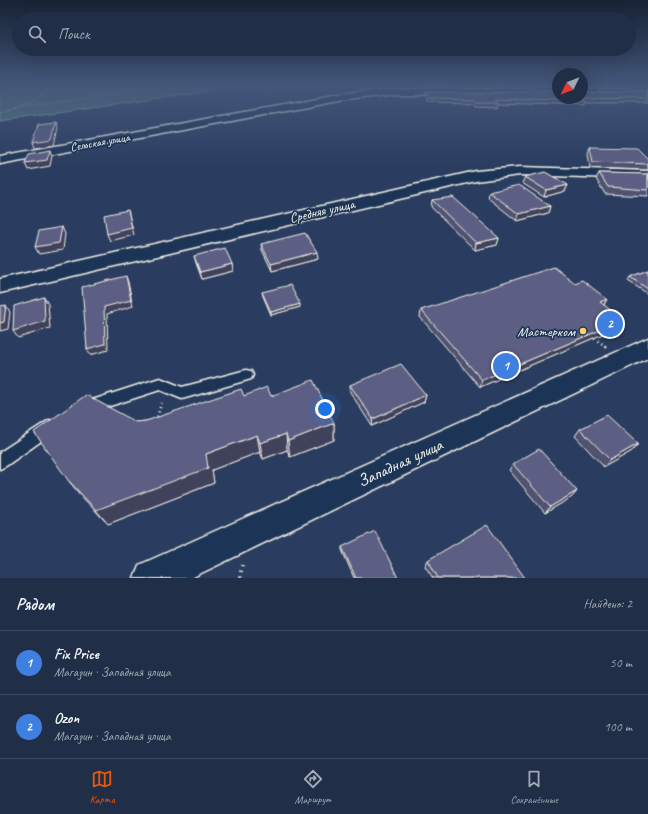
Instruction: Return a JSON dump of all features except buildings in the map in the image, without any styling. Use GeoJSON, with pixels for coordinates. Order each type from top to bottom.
{"type":"FeatureCollection","features":[{"type":"Feature","properties":{"kind":"street","name":"Сельская улица"},"geometry":{"type":"LineString","coordinates":[[0,160],[257,113]]}},
{"type":"Feature","properties":{"kind":"street","name":"Средняя улица"},"geometry":{"type":"LineString","coordinates":[[0,286],[476,176],[520,171],[648,175]]}},
{"type":"Feature","properties":{"kind":"street","name":"Западная улица"},"geometry":{"type":"LineString","coordinates":[[152,578],[648,347]]}},
{"type":"Feature","properties":{"kind":"lane"},"geometry":{"type":"LineString","coordinates":[[0,461],[66,417],[91,405],[160,384],[182,393],[246,374]]}},
{"type":"Feature","properties":{"kind":"path"},"geometry":{"type":"LineString","coordinates":[[155,424],[167,387]]}},
{"type":"Feature","properties":{"kind":"path"},"geometry":{"type":"LineString","coordinates":[[240,578],[241,568]]}},
{"type":"Feature","properties":{"kind":"green space"},"geometry":{"type":"Polygon","coordinates":[[[0,113],[57,113],[0,121],[0,113]]]}},
{"type":"Feature","properties":{"kind":"place","name":"Ozon"},"geometry":{"type":"Point","coordinates":[610,324]}},
{"type":"Feature","properties":{"kind":"place","name":"Мастерком"},"geometry":{"type":"Point","coordinates":[583,331]}},
{"type":"Feature","properties":{"kind":"place","name":"Fix Price"},"geometry":{"type":"Point","coordinates":[506,366]}}]}
